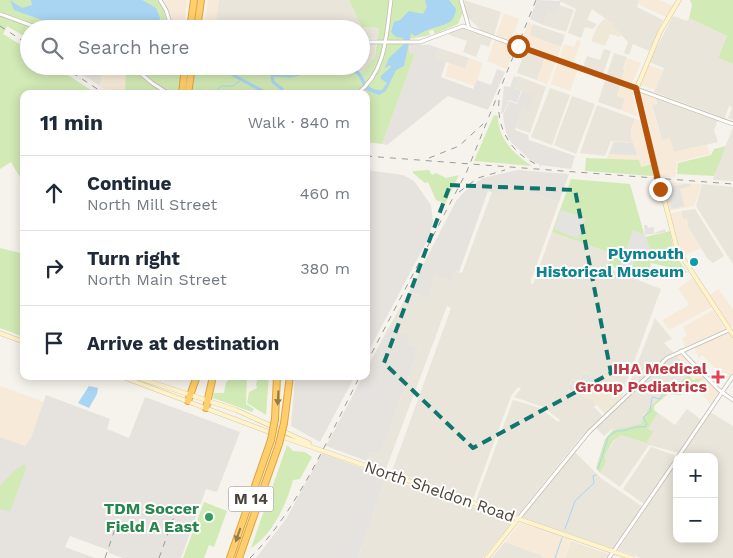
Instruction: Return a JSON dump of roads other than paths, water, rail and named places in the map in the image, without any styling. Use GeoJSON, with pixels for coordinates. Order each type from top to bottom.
{"type":"FeatureCollection","features":[{"type":"Feature","properties":{"kind":"highway"},"geometry":{"type":"LineString","coordinates":[[191,20],[194,0]]}},
{"type":"Feature","properties":{"kind":"highway"},"geometry":{"type":"LineString","coordinates":[[198,20],[201,0]]}},
{"type":"Feature","properties":{"kind":"highway"},"geometry":{"type":"LineString","coordinates":[[184,90],[185,75]]}},
{"type":"Feature","properties":{"kind":"highway"},"geometry":{"type":"LineString","coordinates":[[185,90],[189,75]]}},
{"type":"Feature","properties":{"kind":"highway"},"geometry":{"type":"LineString","coordinates":[[189,398],[196,380]]}},
{"type":"Feature","properties":{"kind":"highway"},"geometry":{"type":"LineString","coordinates":[[206,408],[212,380]]}},
{"type":"Feature","properties":{"kind":"highway","name":"M 14"},"geometry":{"type":"LineString","coordinates":[[230,558],[271,440],[275,419],[278,380]]}},
{"type":"Feature","properties":{"kind":"highway","name":"M 14"},"geometry":{"type":"LineString","coordinates":[[239,558],[279,444],[284,423],[284,380]]}},
{"type":"Feature","properties":{"kind":"highway"},"geometry":{"type":"LineString","coordinates":[[285,410],[289,380]]}},
{"type":"Feature","properties":{"kind":"main road"},"geometry":{"type":"LineString","coordinates":[[679,0],[664,24],[636,88],[676,245],[681,257],[733,335]]}},
{"type":"Feature","properties":{"kind":"main road"},"geometry":{"type":"LineString","coordinates":[[0,333],[20,340]]}},
{"type":"Feature","properties":{"kind":"main road","name":"North Sheldon Road"},"geometry":{"type":"LineString","coordinates":[[130,380],[178,398],[209,401],[232,408],[266,422],[318,448]]}},
{"type":"Feature","properties":{"kind":"main road","name":"North Sheldon Road"},"geometry":{"type":"LineString","coordinates":[[148,380],[182,392],[206,408],[263,429],[632,558]]}},
{"type":"Feature","properties":{"kind":"main road"},"geometry":{"type":"LineString","coordinates":[[154,389],[155,382]]}},
{"type":"Feature","properties":{"kind":"main road"},"geometry":{"type":"LineString","coordinates":[[178,398],[182,392]]}},
{"type":"Feature","properties":{"kind":"main road"},"geometry":{"type":"LineString","coordinates":[[229,416],[236,414],[232,408]]}},
{"type":"Feature","properties":{"kind":"main road"},"geometry":{"type":"LineString","coordinates":[[242,421],[244,416],[266,422],[268,427],[263,429]]}},
{"type":"Feature","properties":{"kind":"main road"},"geometry":{"type":"LineString","coordinates":[[487,558],[518,518]]}},
{"type":"Feature","properties":{"kind":"street"},"geometry":{"type":"LineString","coordinates":[[160,0],[169,20]]}},
{"type":"Feature","properties":{"kind":"street"},"geometry":{"type":"LineString","coordinates":[[361,90],[368,83],[380,63],[391,0]]}},
{"type":"Feature","properties":{"kind":"street"},"geometry":{"type":"LineString","coordinates":[[460,0],[469,28]]}},
{"type":"Feature","properties":{"kind":"street"},"geometry":{"type":"LineString","coordinates":[[0,14],[20,21]]}},
{"type":"Feature","properties":{"kind":"street"},"geometry":{"type":"LineString","coordinates":[[460,26],[465,14]]}},
{"type":"Feature","properties":{"kind":"street"},"geometry":{"type":"LineString","coordinates":[[370,42],[420,42],[460,26],[469,28],[733,124]]}},
{"type":"Feature","properties":{"kind":"street"},"geometry":{"type":"LineString","coordinates":[[143,75],[163,90]]}},
{"type":"Feature","properties":{"kind":"street"},"geometry":{"type":"LineString","coordinates":[[518,518],[588,432],[667,358],[731,331]]}},
{"type":"Feature","properties":{"kind":"street"},"geometry":{"type":"LineString","coordinates":[[681,351],[722,393],[733,400]]}},
{"type":"Feature","properties":{"kind":"street"},"geometry":{"type":"LineString","coordinates":[[680,453],[733,376]]}},
{"type":"Feature","properties":{"kind":"street"},"geometry":{"type":"LineString","coordinates":[[609,558],[673,464]]}},
{"type":"Feature","properties":{"kind":"water"},"geometry":{"type":"Polygon","coordinates":[[[10,0],[22,8],[32,5],[31,0],[142,0],[156,8],[160,18],[160,20],[42,20],[14,10],[10,0]]]}},
{"type":"Feature","properties":{"kind":"water"},"geometry":{"type":"Polygon","coordinates":[[[425,0],[449,0],[456,9],[455,15],[447,24],[426,30],[415,36],[411,33],[404,66],[396,70],[386,91],[379,95],[366,90],[358,75],[362,75],[370,87],[382,90],[387,83],[381,79],[381,76],[391,67],[390,65],[385,68],[389,58],[404,44],[403,38],[396,37],[391,32],[394,22],[400,20],[409,11],[423,14],[427,7],[425,0]]]}},
{"type":"Feature","properties":{"kind":"water"},"geometry":{"type":"Polygon","coordinates":[[[89,386],[98,388],[97,394],[89,408],[78,403],[89,386]]]}},
{"type":"Feature","properties":{"kind":"waterway"},"geometry":{"type":"LineString","coordinates":[[233,75],[261,90]]}},
{"type":"Feature","properties":{"kind":"waterway"},"geometry":{"type":"LineString","coordinates":[[272,75],[273,82],[282,90]]}},
{"type":"Feature","properties":{"kind":"waterway"},"geometry":{"type":"LineString","coordinates":[[272,75],[294,75]]}},
{"type":"Feature","properties":{"kind":"waterway"},"geometry":{"type":"LineString","coordinates":[[218,90],[221,86],[233,86],[242,79]]}},
{"type":"Feature","properties":{"kind":"waterway"},"geometry":{"type":"LineString","coordinates":[[608,437],[616,431],[645,427],[647,424],[643,417],[650,412],[652,397],[660,399],[664,391],[680,392],[694,382]]}},
{"type":"Feature","properties":{"kind":"waterway"},"geometry":{"type":"LineString","coordinates":[[598,469],[608,438]]}},
{"type":"Feature","properties":{"kind":"waterway"},"geometry":{"type":"LineString","coordinates":[[565,529],[575,501],[594,483],[593,476],[596,475]]}},
{"type":"Feature","properties":{"kind":"waterway"},"geometry":{"type":"LineString","coordinates":[[555,558],[562,538]]}},
{"type":"Feature","properties":{"kind":"railway"},"geometry":{"type":"LineString","coordinates":[[370,356],[467,171],[536,0]]}},
{"type":"Feature","properties":{"kind":"railway"},"geometry":{"type":"LineString","coordinates":[[0,26],[20,39]]}},
{"type":"Feature","properties":{"kind":"railway"},"geometry":{"type":"LineString","coordinates":[[76,75],[99,90]]}},
{"type":"Feature","properties":{"kind":"railway"},"geometry":{"type":"LineString","coordinates":[[499,100],[500,122],[508,140],[522,156],[541,166]]}},
{"type":"Feature","properties":{"kind":"railway"},"geometry":{"type":"LineString","coordinates":[[429,158],[459,146],[483,124]]}},
{"type":"Feature","properties":{"kind":"railway"},"geometry":{"type":"LineString","coordinates":[[370,156],[733,184]]}},
{"type":"Feature","properties":{"kind":"railway"},"geometry":{"type":"LineString","coordinates":[[459,192],[478,178],[505,170]]}},
{"type":"Feature","properties":{"kind":"railway"},"geometry":{"type":"LineString","coordinates":[[250,558],[267,539],[298,495],[358,380]]}},
{"type":"Feature","properties":{"kind":"railway"},"geometry":{"type":"LineString","coordinates":[[159,558],[175,514]]}},
{"type":"Feature","properties":{"kind":"railway"},"geometry":{"type":"LineString","coordinates":[[105,558],[116,526]]}},
{"type":"Feature","properties":{"kind":"place","name":"Plymouth Historical Museum"},"geometry":{"type":"Point","coordinates":[694,262]}},
{"type":"Feature","properties":{"kind":"place","name":"IHA Medical Group Pediatrics"},"geometry":{"type":"Point","coordinates":[718,377]}},
{"type":"Feature","properties":{"kind":"place","name":"TDM Soccer Field A East"},"geometry":{"type":"Point","coordinates":[209,517]}}]}
